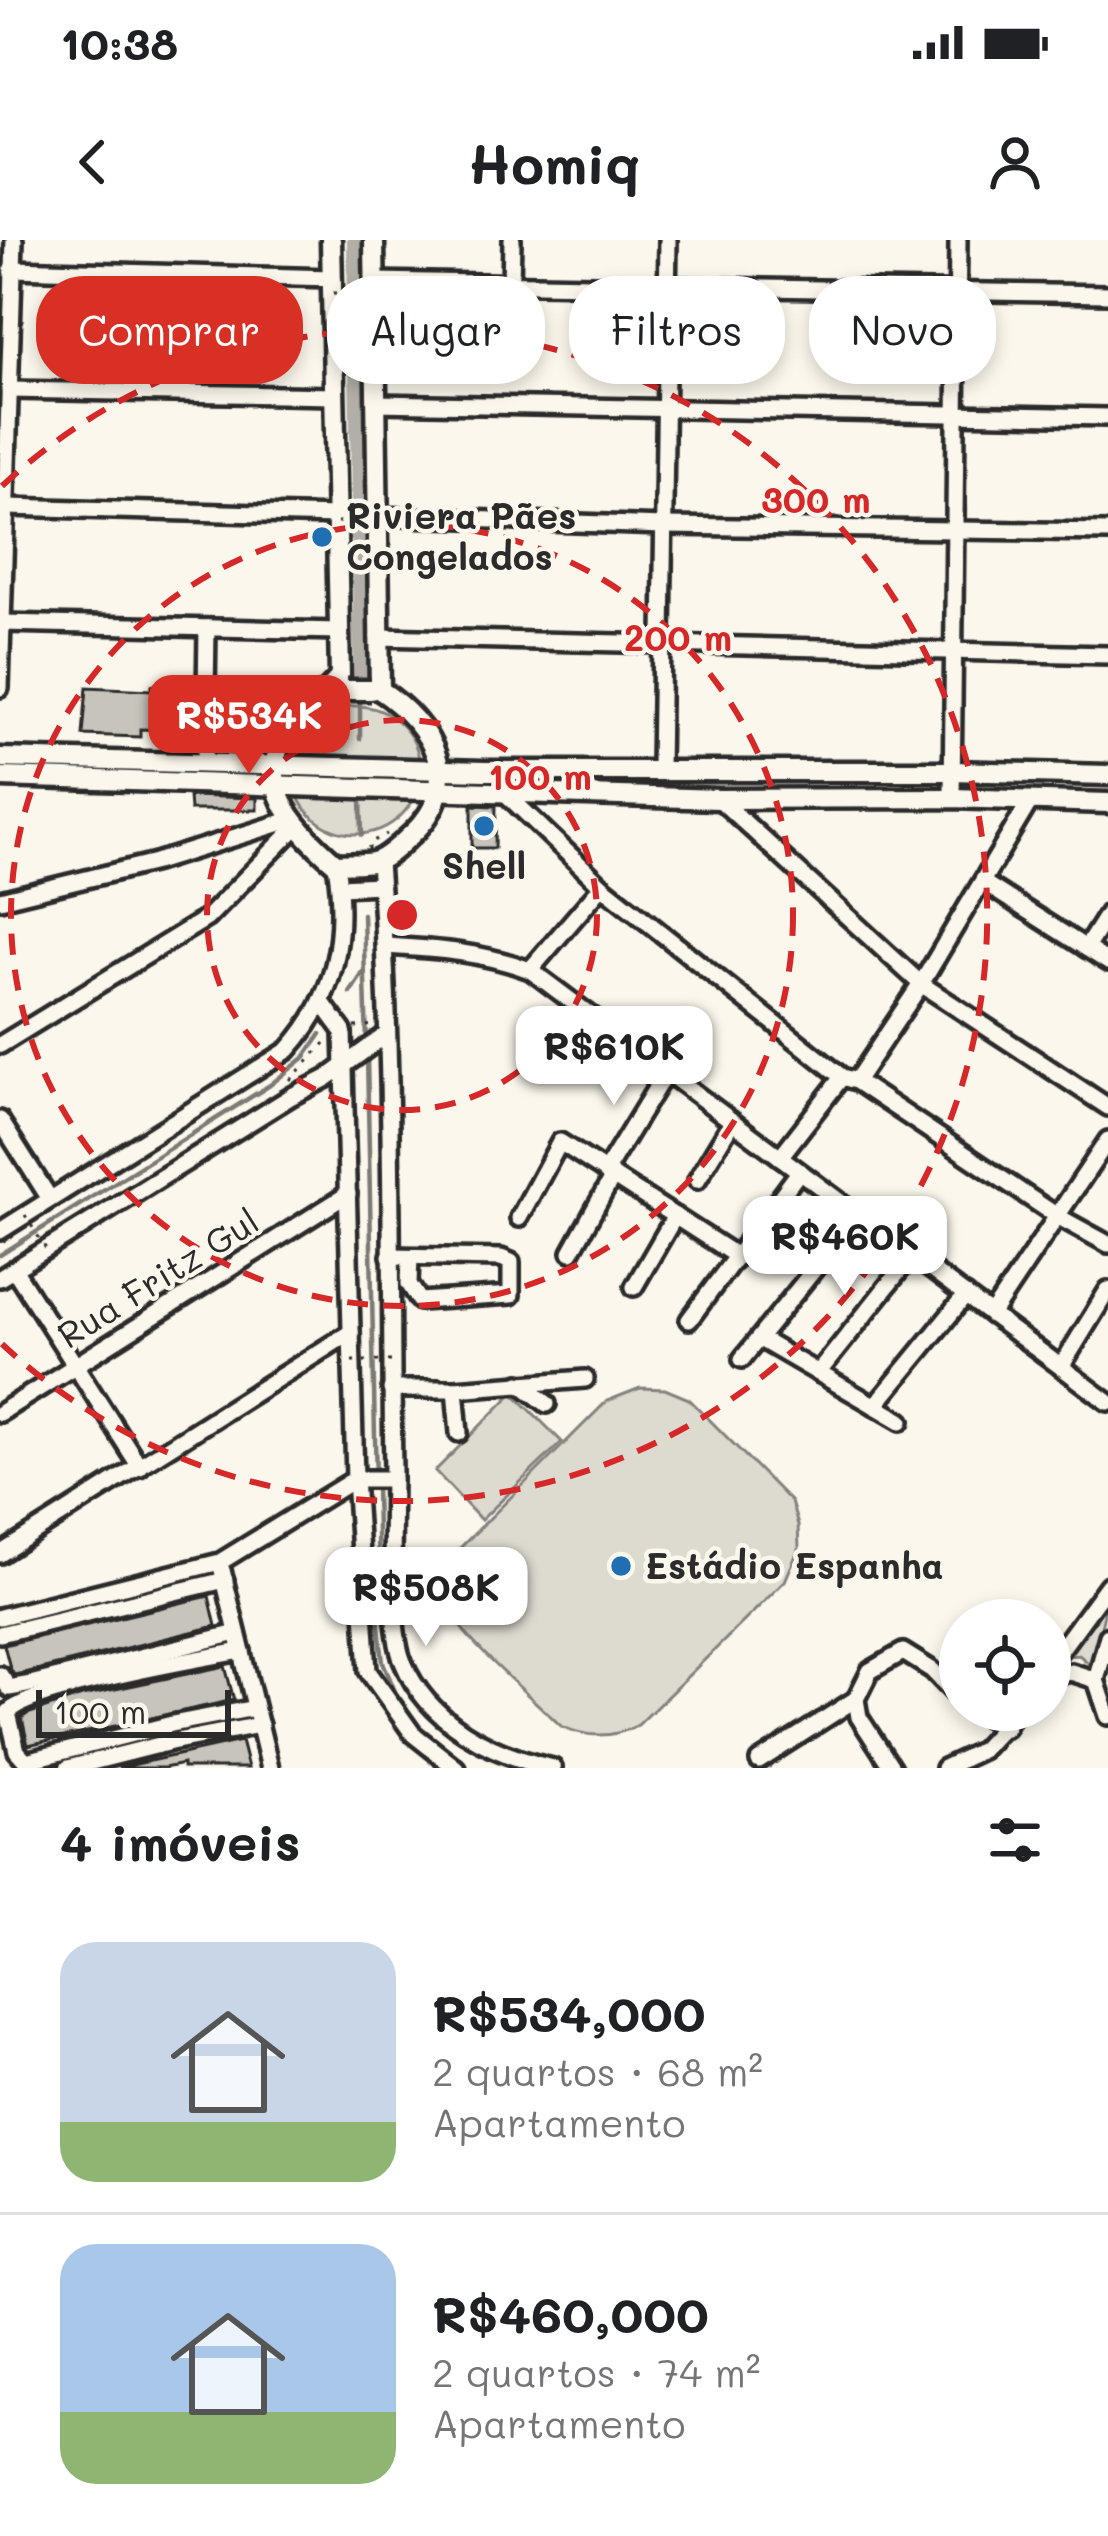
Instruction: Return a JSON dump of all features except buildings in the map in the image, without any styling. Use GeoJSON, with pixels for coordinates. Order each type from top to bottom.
{"type":"FeatureCollection","features":[{"type":"Feature","properties":{"kind":"main road"},"geometry":{"type":"LineString","coordinates":[[332,240],[333,276]]}},
{"type":"Feature","properties":{"kind":"main road"},"geometry":{"type":"LineString","coordinates":[[374,240],[374,276]]}},
{"type":"Feature","properties":{"kind":"main road"},"geometry":{"type":"LineString","coordinates":[[334,384],[339,689]]}},
{"type":"Feature","properties":{"kind":"main road"},"geometry":{"type":"LineString","coordinates":[[375,384],[376,690]]}},
{"type":"Feature","properties":{"kind":"main road"},"geometry":{"type":"LineString","coordinates":[[339,689],[376,690],[418,722],[440,779],[426,819],[379,862],[336,864],[293,824],[276,786],[277,764],[292,725],[339,689]]}},
{"type":"Feature","properties":{"kind":"main road"},"geometry":{"type":"LineString","coordinates":[[0,758],[277,764],[440,779],[504,792],[719,800],[952,798],[1108,803]]}},
{"type":"Feature","properties":{"kind":"main road"},"geometry":{"type":"LineString","coordinates":[[0,777],[276,786],[660,769],[1108,776]]}},
{"type":"Feature","properties":{"kind":"street"},"geometry":{"type":"LineString","coordinates":[[0,688],[8,507],[6,309],[14,240]]}},
{"type":"Feature","properties":{"kind":"street"},"geometry":{"type":"LineString","coordinates":[[511,276],[512,240]]}},
{"type":"Feature","properties":{"kind":"street"},"geometry":{"type":"LineString","coordinates":[[667,276],[668,240]]}},
{"type":"Feature","properties":{"kind":"street"},"geometry":{"type":"LineString","coordinates":[[957,276],[958,240]]}},
{"type":"Feature","properties":{"kind":"street"},"geometry":{"type":"LineString","coordinates":[[13,269],[327,286]]}},
{"type":"Feature","properties":{"kind":"street"},"geometry":{"type":"LineString","coordinates":[[996,290],[1108,294]]}},
{"type":"Feature","properties":{"kind":"street"},"geometry":{"type":"LineString","coordinates":[[660,769],[665,384]]}},
{"type":"Feature","properties":{"kind":"street"},"geometry":{"type":"LineString","coordinates":[[952,798],[958,384]]}},
{"type":"Feature","properties":{"kind":"street"},"geometry":{"type":"LineString","coordinates":[[9,390],[334,396]]}},
{"type":"Feature","properties":{"kind":"street"},"geometry":{"type":"LineString","coordinates":[[375,403],[1108,418]]}},
{"type":"Feature","properties":{"kind":"street"},"geometry":{"type":"LineString","coordinates":[[8,507],[337,519]]}},
{"type":"Feature","properties":{"kind":"street"},"geometry":{"type":"LineString","coordinates":[[376,519],[1108,532]]}},
{"type":"Feature","properties":{"kind":"street"},"geometry":{"type":"LineString","coordinates":[[3,623],[339,631]]}},
{"type":"Feature","properties":{"kind":"street"},"geometry":{"type":"LineString","coordinates":[[206,764],[207,628]]}},
{"type":"Feature","properties":{"kind":"street"},"geometry":{"type":"LineString","coordinates":[[378,637],[1108,655]]}},
{"type":"Feature","properties":{"kind":"street"},"geometry":{"type":"LineString","coordinates":[[504,792],[602,886],[849,1079],[1057,1216],[1108,1244]]}},
{"type":"Feature","properties":{"kind":"street"},"geometry":{"type":"LineString","coordinates":[[719,800],[921,984],[1108,1107]]}},
{"type":"Feature","properties":{"kind":"street"},"geometry":{"type":"LineString","coordinates":[[780,1157],[849,1079],[921,984],[1030,801]]}},
{"type":"Feature","properties":{"kind":"street"},"geometry":{"type":"LineString","coordinates":[[0,900],[293,824]]}},
{"type":"Feature","properties":{"kind":"street"},"geometry":{"type":"LineString","coordinates":[[0,1045],[207,918],[293,824]]}},
{"type":"Feature","properties":{"kind":"street"},"geometry":{"type":"LineString","coordinates":[[379,862],[385,946],[391,1479],[401,1660],[437,1710],[461,1731],[511,1759],[553,1768]]}},
{"type":"Feature","properties":{"kind":"street"},"geometry":{"type":"LineString","coordinates":[[0,1231],[269,1063],[306,1029],[336,968],[340,887],[336,864]]}},
{"type":"Feature","properties":{"kind":"street"},"geometry":{"type":"LineString","coordinates":[[984,883],[1108,962]]}},
{"type":"Feature","properties":{"kind":"street"},"geometry":{"type":"LineString","coordinates":[[340,887],[380,885]]}},
{"type":"Feature","properties":{"kind":"street"},"geometry":{"type":"LineString","coordinates":[[530,970],[602,886]]}},
{"type":"Feature","properties":{"kind":"street"},"geometry":{"type":"LineString","coordinates":[[1086,948],[1108,913]]}},
{"type":"Feature","properties":{"kind":"street"},"geometry":{"type":"LineString","coordinates":[[385,946],[452,949],[530,970],[1108,1402]]}},
{"type":"Feature","properties":{"kind":"street"},"geometry":{"type":"LineString","coordinates":[[321,1001],[343,1031],[352,1361],[362,1479],[368,1671],[412,1734],[456,1768]]}},
{"type":"Feature","properties":{"kind":"street"},"geometry":{"type":"LineString","coordinates":[[140,1467],[76,1365],[7,1274],[384,1037]]}},
{"type":"Feature","properties":{"kind":"street"},"geometry":{"type":"LineString","coordinates":[[571,1252],[666,1072]]}},
{"type":"Feature","properties":{"kind":"street"},"geometry":{"type":"LineString","coordinates":[[0,1120],[50,1198]]}},
{"type":"Feature","properties":{"kind":"street"},"geometry":{"type":"LineString","coordinates":[[698,1180],[732,1122]]}},
{"type":"Feature","properties":{"kind":"street"},"geometry":{"type":"LineString","coordinates":[[992,1315],[1108,1140]]}},
{"type":"Feature","properties":{"kind":"street"},"geometry":{"type":"LineString","coordinates":[[519,1217],[560,1142],[739,1257]]}},
{"type":"Feature","properties":{"kind":"street"},"geometry":{"type":"LineString","coordinates":[[689,1320],[800,1172]]}},
{"type":"Feature","properties":{"kind":"street","name":"Rua Fritz Gul"},"geometry":{"type":"LineString","coordinates":[[0,1413],[347,1195]]}},
{"type":"Feature","properties":{"kind":"street"},"geometry":{"type":"LineString","coordinates":[[742,1359],[858,1215]]}},
{"type":"Feature","properties":{"kind":"street"},"geometry":{"type":"LineString","coordinates":[[634,1287],[675,1216]]}},
{"type":"Feature","properties":{"kind":"street"},"geometry":{"type":"LineString","coordinates":[[818,1372],[912,1255]]}},
{"type":"Feature","properties":{"kind":"street"},"geometry":{"type":"LineString","coordinates":[[390,1256],[507,1259],[511,1262],[511,1295],[420,1300],[409,1284],[410,1257]]}},
{"type":"Feature","properties":{"kind":"street"},"geometry":{"type":"LineString","coordinates":[[1061,1367],[1108,1290]]}},
{"type":"Feature","properties":{"kind":"street"},"geometry":{"type":"LineString","coordinates":[[875,1406],[966,1295]]}},
{"type":"Feature","properties":{"kind":"street"},"geometry":{"type":"LineString","coordinates":[[0,1554],[351,1332]]}},
{"type":"Feature","properties":{"kind":"street"},"geometry":{"type":"LineString","coordinates":[[760,1339],[901,1421]]}},
{"type":"Feature","properties":{"kind":"street"},"geometry":{"type":"LineString","coordinates":[[391,1389],[585,1379]]}},
{"type":"Feature","properties":{"kind":"street"},"geometry":{"type":"LineString","coordinates":[[520,1383],[547,1403]]}},
{"type":"Feature","properties":{"kind":"street"},"geometry":{"type":"LineString","coordinates":[[455,1389],[459,1433]]}},
{"type":"Feature","properties":{"kind":"street"},"geometry":{"type":"LineString","coordinates":[[0,1617],[220,1562],[362,1479],[391,1479]]}},
{"type":"Feature","properties":{"kind":"street"},"geometry":{"type":"LineString","coordinates":[[220,1562],[270,1768]]}},
{"type":"Feature","properties":{"kind":"street"},"geometry":{"type":"LineString","coordinates":[[0,1634],[225,1580]]}},
{"type":"Feature","properties":{"kind":"street"},"geometry":{"type":"LineString","coordinates":[[1071,1635],[1108,1585]]}},
{"type":"Feature","properties":{"kind":"street"},"geometry":{"type":"LineString","coordinates":[[0,1675],[9,1688],[26,1685],[237,1633]]}},
{"type":"Feature","properties":{"kind":"street"},"geometry":{"type":"LineString","coordinates":[[1108,1636],[1096,1680],[1108,1716]]}},
{"type":"Feature","properties":{"kind":"street"},"geometry":{"type":"LineString","coordinates":[[242,1651],[84,1686],[17,1704],[8,1713],[17,1750],[26,1762],[172,1724],[257,1716]]}},
{"type":"Feature","properties":{"kind":"street"},"geometry":{"type":"LineString","coordinates":[[759,1760],[856,1699],[871,1672],[904,1652],[939,1677]]}},
{"type":"Feature","properties":{"kind":"street"},"geometry":{"type":"LineString","coordinates":[[1071,1672],[1096,1680]]}},
{"type":"Feature","properties":{"kind":"street"},"geometry":{"type":"LineString","coordinates":[[856,1699],[860,1717],[892,1768]]}},
{"type":"Feature","properties":{"kind":"street"},"geometry":{"type":"LineString","coordinates":[[68,1768],[257,1716]]}},
{"type":"Feature","properties":{"kind":"street"},"geometry":{"type":"LineString","coordinates":[[944,1768],[982,1750],[1003,1731]]}},
{"type":"Feature","properties":{"kind":"path"},"geometry":{"type":"LineString","coordinates":[[337,519],[376,519]]}},
{"type":"Feature","properties":{"kind":"path"},"geometry":{"type":"LineString","coordinates":[[25,1215],[46,1249]]}},
{"type":"Feature","properties":{"kind":"path"},"geometry":{"type":"LineString","coordinates":[[352,1361],[391,1360]]}},
{"type":"Feature","properties":{"kind":"shaded area"},"geometry":{"type":"Polygon","coordinates":[[[356,706],[381,711],[401,725],[415,745],[420,770],[415,795],[401,815],[381,829],[356,834],[331,829],[311,815],[297,795],[292,770],[297,745],[311,725],[331,711],[356,706]]]}},
{"type":"Feature","properties":{"kind":"shaded area","name":"Estádio Espanha"},"geometry":{"type":"Polygon","coordinates":[[[640,1388],[665,1389],[689,1399],[791,1502],[799,1548],[785,1581],[638,1725],[619,1733],[590,1735],[561,1726],[483,1652],[449,1608],[446,1580],[455,1553],[607,1401],[640,1388]]]}},
{"type":"Feature","properties":{"kind":"shaded area"},"geometry":{"type":"Polygon","coordinates":[[[513,1393],[562,1442],[481,1520],[435,1471],[513,1393]]]}},
{"type":"Feature","properties":{"kind":"shaded area"},"geometry":{"type":"Polygon","coordinates":[[[1108,1597],[1092,1666],[1079,1655],[1071,1656],[1071,1648],[1108,1597]]]}},
{"type":"Feature","properties":{"kind":"waterway"},"geometry":{"type":"LineString","coordinates":[[354,240],[361,688]]}},
{"type":"Feature","properties":{"kind":"waterway"},"geometry":{"type":"LineString","coordinates":[[360,696],[360,739]]}},
{"type":"Feature","properties":{"kind":"waterway"},"geometry":{"type":"LineString","coordinates":[[361,797],[362,835]]}},
{"type":"Feature","properties":{"kind":"waterway"},"geometry":{"type":"LineString","coordinates":[[363,914],[367,1045]]}},
{"type":"Feature","properties":{"kind":"waterway"},"geometry":{"type":"LineString","coordinates":[[350,993],[363,973]]}},
{"type":"Feature","properties":{"kind":"waterway"},"geometry":{"type":"LineString","coordinates":[[0,1255],[270,1085],[305,1057],[321,1034]]}},
{"type":"Feature","properties":{"kind":"waterway"},"geometry":{"type":"LineString","coordinates":[[367,1056],[379,1627],[383,1662],[399,1701]]}},
{"type":"Feature","properties":{"kind":"place","name":"Riviera Pães Congelados"},"geometry":{"type":"Point","coordinates":[322,537]}},
{"type":"Feature","properties":{"kind":"place","name":"Shell"},"geometry":{"type":"Point","coordinates":[484,826]}},
{"type":"Feature","properties":{"kind":"place","name":"Estádio Espanha"},"geometry":{"type":"Point","coordinates":[621,1566]}}]}
